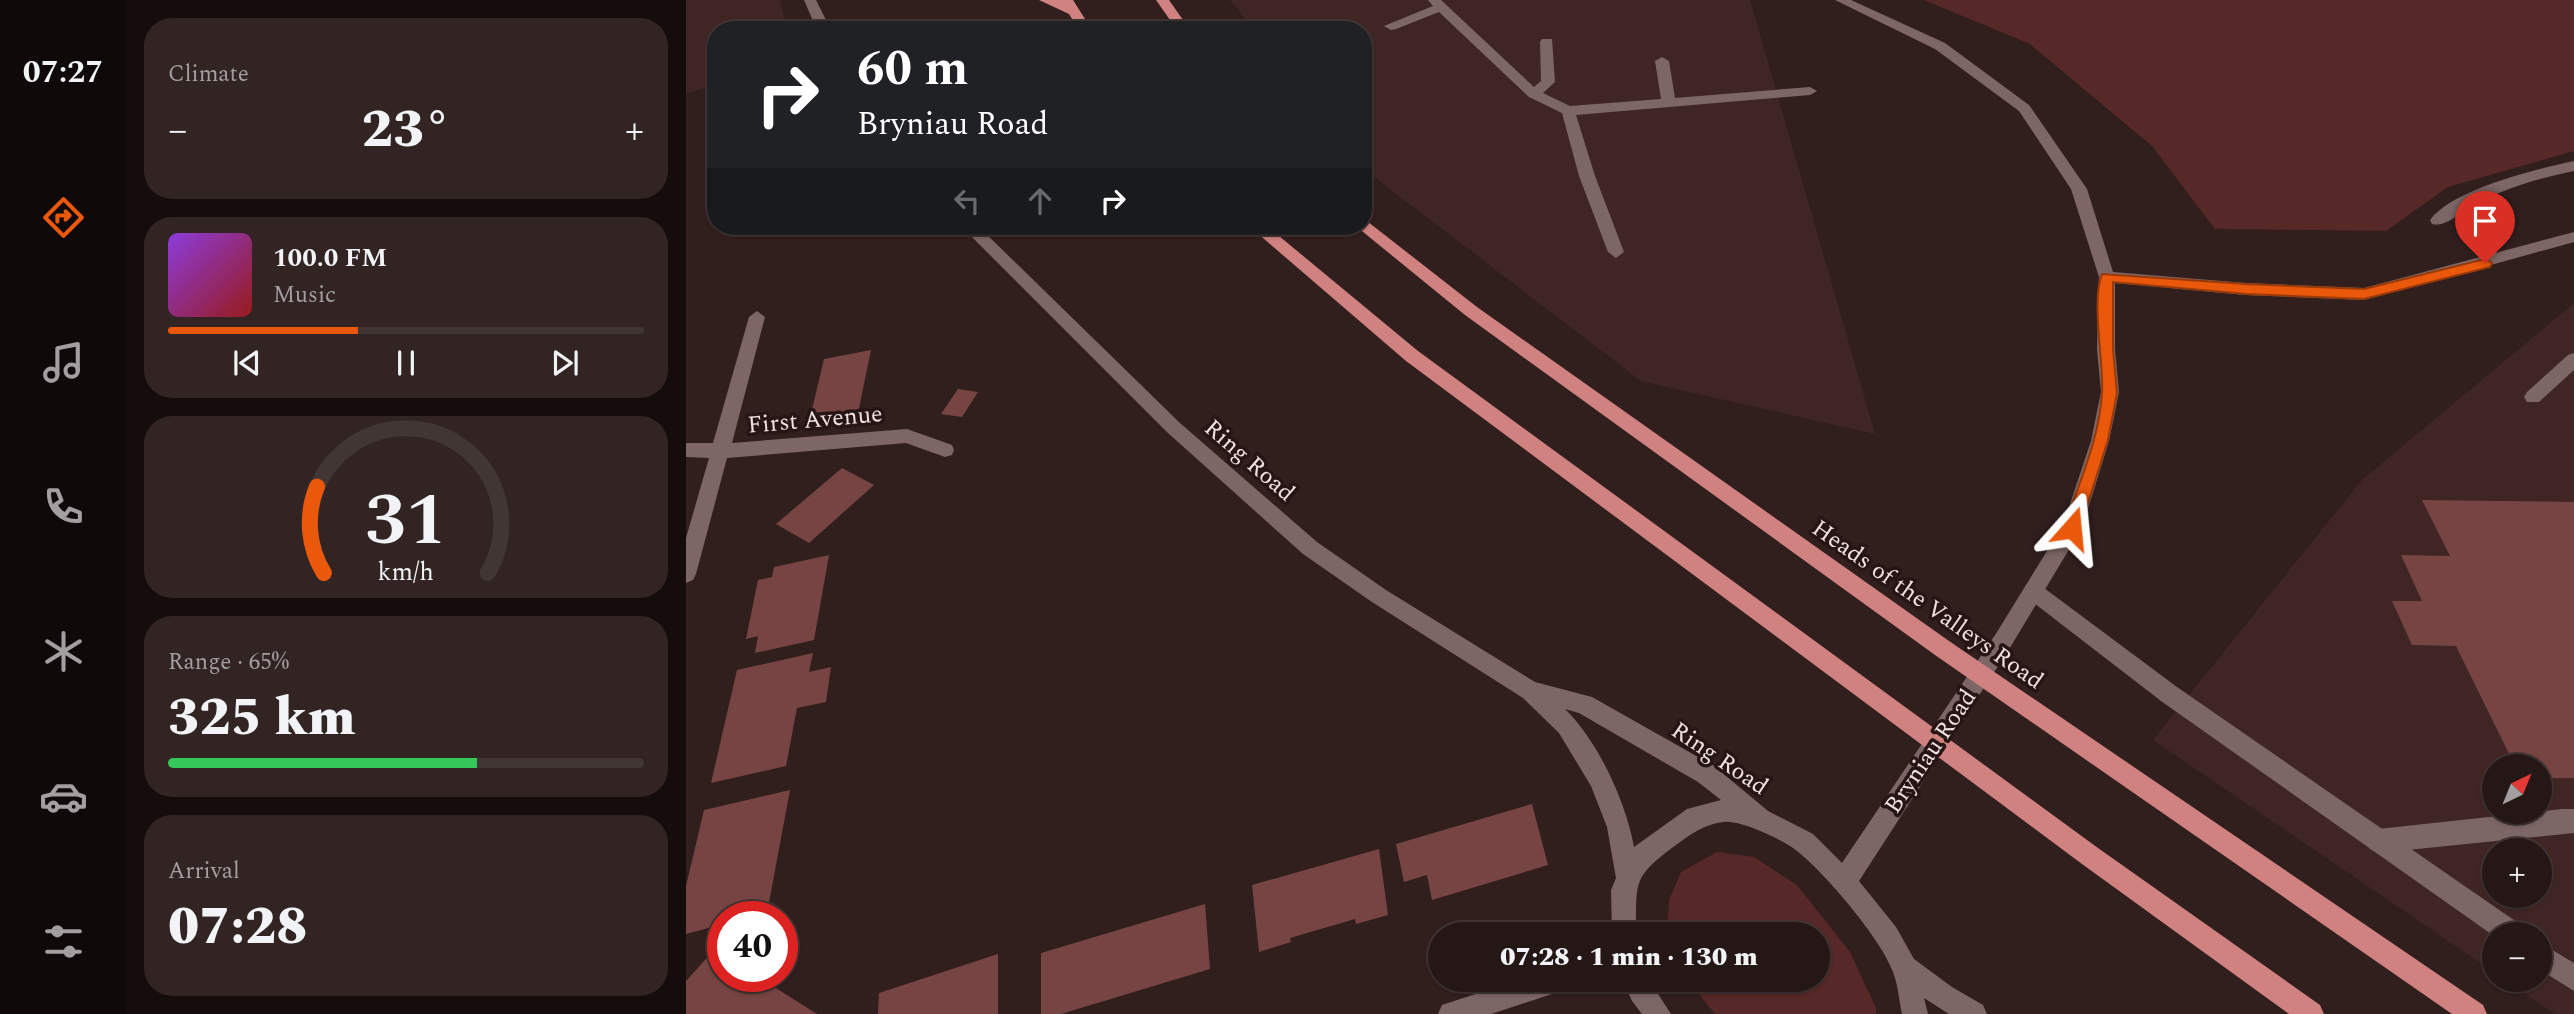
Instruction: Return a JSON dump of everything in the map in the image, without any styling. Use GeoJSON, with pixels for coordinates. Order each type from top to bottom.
{"type":"FeatureCollection","features":[{"type":"Feature","properties":{"kind":"highway"},"geometry":{"type":"LineString","coordinates":[[1045,0],[1070,6],[1080,21]]}},
{"type":"Feature","properties":{"kind":"highway"},"geometry":{"type":"LineString","coordinates":[[1162,0],[1177,21]]}},
{"type":"Feature","properties":{"kind":"highway","name":"Heads of the Valleys Road"},"geometry":{"type":"LineString","coordinates":[[1372,230],[1471,311],[1908,624],[2474,1014]]}},
{"type":"Feature","properties":{"kind":"highway"},"geometry":{"type":"LineString","coordinates":[[1268,235],[1434,373],[2068,840],[2311,1014]]}},
{"type":"Feature","properties":{"kind":"street"},"geometry":{"type":"LineString","coordinates":[[810,0],[820,21]]}},
{"type":"Feature","properties":{"kind":"street","name":"Bryniau Road"},"geometry":{"type":"LineString","coordinates":[[1841,0],[1940,46],[2024,108],[2079,189],[2107,277],[2106,349],[2110,393],[2100,440],[2072,528],[2004,639],[1844,881]]}},
{"type":"Feature","properties":{"kind":"street"},"geometry":{"type":"LineString","coordinates":[[1391,26],[1438,3],[1534,94],[1569,111],[1810,91]]}},
{"type":"Feature","properties":{"kind":"street"},"geometry":{"type":"LineString","coordinates":[[1534,94],[1548,82],[1547,41]]}},
{"type":"Feature","properties":{"kind":"street"},"geometry":{"type":"LineString","coordinates":[[1662,61],[1668,104]]}},
{"type":"Feature","properties":{"kind":"street"},"geometry":{"type":"LineString","coordinates":[[1569,111],[1587,176],[1616,252]]}},
{"type":"Feature","properties":{"kind":"street"},"geometry":{"type":"LineString","coordinates":[[2438,220],[2464,201],[2509,184],[2574,166]]}},
{"type":"Feature","properties":{"kind":"street","name":"Ring Road"},"geometry":{"type":"LineString","coordinates":[[978,235],[1174,428],[1310,548],[1379,596],[1531,691],[1567,726],[1600,779],[1619,827],[1628,878]]}},
{"type":"Feature","properties":{"kind":"street"},"geometry":{"type":"LineString","coordinates":[[2107,277],[2246,289],[2364,294],[2574,237]]}},
{"type":"Feature","properties":{"kind":"street"},"geometry":{"type":"LineString","coordinates":[[686,575],[757,317]]}},
{"type":"Feature","properties":{"kind":"street"},"geometry":{"type":"LineString","coordinates":[[2533,397],[2574,360]]}},
{"type":"Feature","properties":{"kind":"street","name":"First Avenue"},"geometry":{"type":"LineString","coordinates":[[686,450],[720,451],[907,436],[945,450]]}},
{"type":"Feature","properties":{"kind":"street"},"geometry":{"type":"LineString","coordinates":[[2032,591],[2169,694],[2495,922]]}},
{"type":"Feature","properties":{"kind":"street","name":"Ring Road"},"geometry":{"type":"LineString","coordinates":[[1531,691],[1584,704],[1706,774],[1765,821]]}},
{"type":"Feature","properties":{"kind":"street"},"geometry":{"type":"LineString","coordinates":[[1623,922],[1622,902],[1628,878],[1640,857],[1695,817],[1726,810],[1765,821],[1805,842],[1844,881],[1887,936],[1905,968],[1914,1014]]}},
{"type":"Feature","properties":{"kind":"street"},"geometry":{"type":"LineString","coordinates":[[2378,841],[2574,821]]}},
{"type":"Feature","properties":{"kind":"street"},"geometry":{"type":"LineString","coordinates":[[2552,963],[2574,978]]}},
{"type":"Feature","properties":{"kind":"street"},"geometry":{"type":"LineString","coordinates":[[1905,968],[1943,996],[1975,1014]]}},
{"type":"Feature","properties":{"kind":"street"},"geometry":{"type":"LineString","coordinates":[[1451,1014],[1520,992]]}},
{"type":"Feature","properties":{"kind":"street"},"geometry":{"type":"LineString","coordinates":[[1641,992],[1658,1014]]}},
{"type":"Feature","properties":{"kind":"shaded area"},"geometry":{"type":"Polygon","coordinates":[[[686,0],[780,0],[785,21],[707,21],[707,87],[686,94],[686,0]]]}},
{"type":"Feature","properties":{"kind":"shaded area"},"geometry":{"type":"Polygon","coordinates":[[[1230,0],[1750,0],[1875,434],[1641,381],[1372,175],[1372,21],[1247,21],[1230,0]]]}},
{"type":"Feature","properties":{"kind":"shaded area"},"geometry":{"type":"Polygon","coordinates":[[[1924,0],[2574,0],[2574,151],[2448,187],[2386,231],[2215,229],[2152,146],[2030,44],[1924,0]]]}},
{"type":"Feature","properties":{"kind":"shaded area"},"geometry":{"type":"Polygon","coordinates":[[[2574,303],[2574,1014],[2555,1014],[2523,992],[2552,992],[2552,922],[2482,922],[2482,964],[2153,740],[2362,480],[2574,303]]]}},
{"type":"Feature","properties":{"kind":"shaded area"},"geometry":{"type":"Polygon","coordinates":[[[1717,852],[1754,857],[1797,885],[1826,922],[1668,922],[1669,900],[1681,872],[1717,852]]]}},
{"type":"Feature","properties":{"kind":"shaded area"},"geometry":{"type":"Polygon","coordinates":[[[1830,927],[1850,952],[1876,1008],[1876,1014],[1715,1014],[1698,992],[1830,992],[1830,927]]]}},
{"type":"Feature","properties":{"kind":"building"},"geometry":{"type":"Polygon","coordinates":[[[871,350],[858,413],[809,422],[824,359],[871,350]]]}},
{"type":"Feature","properties":{"kind":"building"},"geometry":{"type":"Polygon","coordinates":[[[958,389],[978,392],[962,417],[941,414],[958,389]]]}},
{"type":"Feature","properties":{"kind":"building"},"geometry":{"type":"Polygon","coordinates":[[[842,468],[874,485],[809,543],[776,524],[842,468]]]}},
{"type":"Feature","properties":{"kind":"building"},"geometry":{"type":"Polygon","coordinates":[[[2422,500],[2574,502],[2574,778],[2552,778],[2552,754],[2509,754],[2456,646],[2412,645],[2392,601],[2422,601],[2401,555],[2450,556],[2422,500]]]}},
{"type":"Feature","properties":{"kind":"building"},"geometry":{"type":"Polygon","coordinates":[[[829,555],[814,640],[755,653],[758,636],[746,639],[758,580],[772,577],[774,567],[829,555]]]}},
{"type":"Feature","properties":{"kind":"building"},"geometry":{"type":"Polygon","coordinates":[[[813,653],[809,672],[831,667],[826,702],[797,708],[786,766],[711,783],[737,670],[813,653]]]}},
{"type":"Feature","properties":{"kind":"building"},"geometry":{"type":"Polygon","coordinates":[[[790,790],[769,901],[707,901],[707,928],[686,934],[686,886],[704,810],[790,790]]]}},
{"type":"Feature","properties":{"kind":"building"},"geometry":{"type":"Polygon","coordinates":[[[1532,804],[1548,865],[1432,900],[1427,875],[1404,882],[1396,844],[1532,804]]]}},
{"type":"Feature","properties":{"kind":"building"},"geometry":{"type":"Polygon","coordinates":[[[1379,849],[1388,915],[1356,924],[1355,919],[1290,938],[1291,942],[1259,952],[1252,885],[1379,849]]]}},
{"type":"Feature","properties":{"kind":"building"},"geometry":{"type":"Polygon","coordinates":[[[1205,904],[1210,969],[1061,1014],[1041,1014],[1041,953],[1205,904]]]}},
{"type":"Feature","properties":{"kind":"building"},"geometry":{"type":"Polygon","coordinates":[[[998,954],[998,1014],[878,1014],[879,993],[998,954]]]}},
{"type":"Feature","properties":{"kind":"building"},"geometry":{"type":"Polygon","coordinates":[[[707,958],[707,992],[782,992],[817,1014],[686,1014],[686,981],[707,958]]]}},
{"type":"Feature","properties":{"kind":"route"},"geometry":{"type":"LineString","coordinates":[[2072,528],[2100,440],[2110,393],[2106,349],[2107,277],[2246,289],[2364,294],[2485,263]]}}]}
